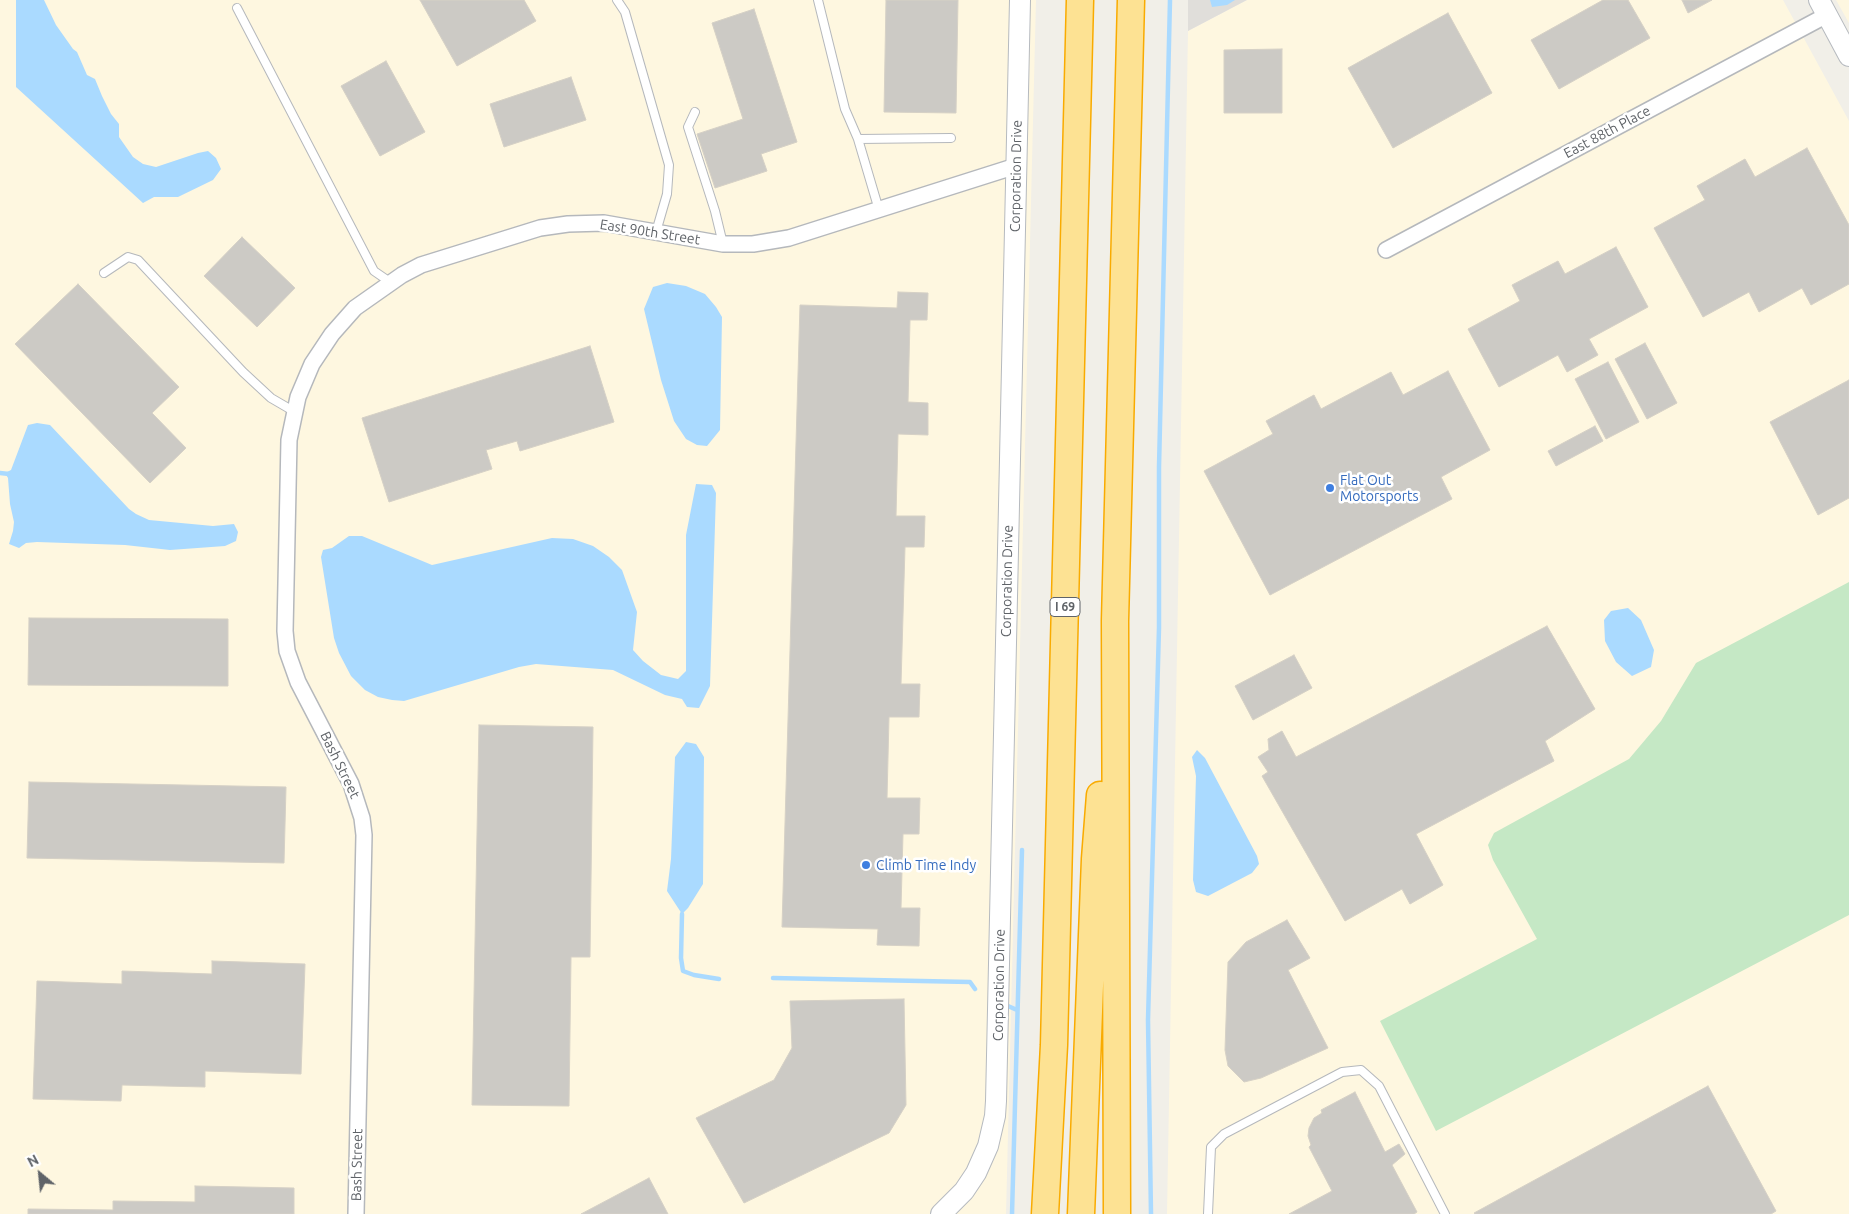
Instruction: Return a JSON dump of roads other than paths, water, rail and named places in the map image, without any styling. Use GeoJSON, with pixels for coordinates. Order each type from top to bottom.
{"type":"FeatureCollection","features":[{"type":"Feature","properties":{"kind":"highway","name":"I 69"},"geometry":{"type":"LineString","coordinates":[[1045,1214],[1054,1045],[1080,0]]}},
{"type":"Feature","properties":{"kind":"highway"},"geometry":{"type":"LineString","coordinates":[[1117,1214],[1116,621],[1131,0]]}},
{"type":"Feature","properties":{"kind":"highway"},"geometry":{"type":"LineString","coordinates":[[1081,1214],[1095,859],[1116,621]]}},
{"type":"Feature","properties":{"kind":"street","name":"Corporation Drive"},"geometry":{"type":"LineString","coordinates":[[941,1214],[964,1191],[982,1159],[992,1130],[996,1101],[1020,0]]}},
{"type":"Feature","properties":{"kind":"street"},"geometry":{"type":"LineString","coordinates":[[1823,7],[1849,56]]}},
{"type":"Feature","properties":{"kind":"street","name":"East 88th Place"},"geometry":{"type":"LineString","coordinates":[[1386,250],[1823,7]]}},
{"type":"Feature","properties":{"kind":"street","name":"East 90th Street"},"geometry":{"type":"LineString","coordinates":[[316,358],[332,334],[355,308],[390,282],[420,265],[540,228],[568,224],[604,223],[723,244],[752,244],[789,238],[1016,166]]}},
{"type":"Feature","properties":{"kind":"street","name":"Bash Street"},"geometry":{"type":"LineString","coordinates":[[316,358],[303,384],[289,440],[284,625],[287,650],[301,688],[356,795],[362,818],[364,835],[356,1214]]}},
{"type":"Feature","properties":{"kind":"lane"},"geometry":{"type":"LineString","coordinates":[[617,0],[625,12],[669,165],[667,194],[656,232]]}},
{"type":"Feature","properties":{"kind":"lane"},"geometry":{"type":"LineString","coordinates":[[818,0],[845,109],[858,139],[879,210]]}},
{"type":"Feature","properties":{"kind":"lane"},"geometry":{"type":"LineString","coordinates":[[237,8],[374,271],[390,282]]}},
{"type":"Feature","properties":{"kind":"lane"},"geometry":{"type":"LineString","coordinates":[[694,112],[688,126],[715,211],[723,244]]}},
{"type":"Feature","properties":{"kind":"lane"},"geometry":{"type":"LineString","coordinates":[[858,139],[951,138]]}},
{"type":"Feature","properties":{"kind":"lane"},"geometry":{"type":"LineString","coordinates":[[104,273],[128,257],[138,260],[243,372],[271,398],[295,412]]}},
{"type":"Feature","properties":{"kind":"lane"},"geometry":{"type":"LineString","coordinates":[[1208,1214],[1211,1146],[1224,1134],[1342,1072],[1361,1070],[1379,1086],[1444,1212],[1434,1214]]}},
{"type":"Feature","properties":{"kind":"water"},"geometry":{"type":"Polygon","coordinates":[[[16,0],[44,0],[56,25],[77,52],[87,75],[95,79],[111,114],[119,124],[119,137],[133,157],[143,164],[156,167],[208,151],[216,158],[221,169],[213,180],[178,197],[154,197],[143,203],[16,87],[16,0]]]}},
{"type":"Feature","properties":{"kind":"water"},"geometry":{"type":"Polygon","coordinates":[[[1210,0],[1235,0],[1227,5],[1212,7],[1210,0]]]}},
{"type":"Feature","properties":{"kind":"water"},"geometry":{"type":"Polygon","coordinates":[[[667,283],[686,286],[705,294],[722,317],[720,430],[707,446],[697,445],[686,439],[674,421],[661,380],[644,309],[653,287],[667,283]]]}},
{"type":"Feature","properties":{"kind":"water"},"geometry":{"type":"Polygon","coordinates":[[[37,423],[50,425],[129,509],[136,514],[149,520],[213,526],[234,524],[238,532],[236,541],[225,546],[170,550],[125,545],[37,542],[26,543],[19,548],[9,544],[14,522],[10,504],[8,478],[5,473],[11,470],[28,425],[37,423]]]}},
{"type":"Feature","properties":{"kind":"water"},"geometry":{"type":"Polygon","coordinates":[[[696,484],[712,485],[716,493],[710,686],[699,708],[687,707],[682,699],[665,695],[613,670],[536,664],[519,667],[404,701],[392,700],[378,697],[365,690],[351,676],[339,653],[334,638],[321,557],[323,550],[332,548],[349,536],[362,536],[432,565],[552,538],[573,539],[593,546],[609,557],[622,570],[637,612],[633,650],[643,661],[661,675],[678,679],[686,671],[686,535],[696,484]]]}},
{"type":"Feature","properties":{"kind":"water"},"geometry":{"type":"Polygon","coordinates":[[[1628,608],[1641,620],[1654,650],[1651,667],[1632,676],[1616,662],[1605,641],[1604,620],[1611,611],[1628,608]]]}},
{"type":"Feature","properties":{"kind":"water"},"geometry":{"type":"Polygon","coordinates":[[[686,742],[696,744],[704,757],[703,884],[682,914],[667,891],[671,859],[675,757],[686,742]]]}},
{"type":"Feature","properties":{"kind":"water"},"geometry":{"type":"Polygon","coordinates":[[[1197,750],[1205,758],[1257,856],[1259,864],[1252,873],[1208,896],[1196,892],[1193,880],[1196,776],[1192,757],[1197,750]]]}},
{"type":"Feature","properties":{"kind":"waterway"},"geometry":{"type":"LineString","coordinates":[[1151,1214],[1148,1020],[1159,628],[1159,467],[1170,0]]}},
{"type":"Feature","properties":{"kind":"waterway"},"geometry":{"type":"LineString","coordinates":[[0,473],[9,474]]}},
{"type":"Feature","properties":{"kind":"waterway"},"geometry":{"type":"LineString","coordinates":[[1012,1214],[1022,850]]}},
{"type":"Feature","properties":{"kind":"waterway"},"geometry":{"type":"LineString","coordinates":[[682,914],[681,958],[683,971],[694,975],[719,979]]}},
{"type":"Feature","properties":{"kind":"waterway"},"geometry":{"type":"LineString","coordinates":[[773,978],[970,982],[975,989]]}},
{"type":"Feature","properties":{"kind":"waterway"},"geometry":{"type":"LineString","coordinates":[[1008,1006],[1017,1010]]}},
{"type":"Feature","properties":{"kind":"place","name":"Flat Out Motorsports"},"geometry":{"type":"Point","coordinates":[1330,488]}},
{"type":"Feature","properties":{"kind":"place","name":"Climb Time Indy"},"geometry":{"type":"Point","coordinates":[866,865]}}]}
